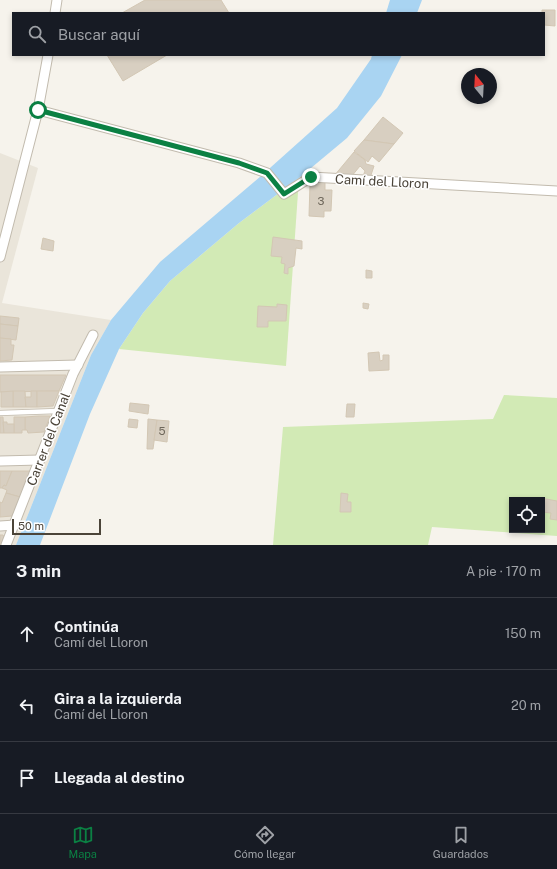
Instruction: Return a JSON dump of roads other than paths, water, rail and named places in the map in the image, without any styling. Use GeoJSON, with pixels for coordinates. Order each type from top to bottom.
{"type":"FeatureCollection","features":[{"type":"Feature","properties":{"kind":"street"},"geometry":{"type":"LineString","coordinates":[[55,12],[57,0]]}},
{"type":"Feature","properties":{"kind":"street"},"geometry":{"type":"LineString","coordinates":[[0,257],[38,110],[48,56]]}},
{"type":"Feature","properties":{"kind":"street","name":"Camí del Lloron"},"geometry":{"type":"LineString","coordinates":[[38,110],[239,163],[267,173],[284,194],[311,177],[557,192]]}},
{"type":"Feature","properties":{"kind":"street","name":"Carrer del Canal"},"geometry":{"type":"LineString","coordinates":[[6,545],[73,374],[93,336]]}},
{"type":"Feature","properties":{"kind":"street"},"geometry":{"type":"LineString","coordinates":[[0,367],[78,365]]}},
{"type":"Feature","properties":{"kind":"street"},"geometry":{"type":"LineString","coordinates":[[0,461],[40,460]]}},
{"type":"Feature","properties":{"kind":"street"},"geometry":{"type":"LineString","coordinates":[[0,526],[15,525]]}},
{"type":"Feature","properties":{"kind":"lane"},"geometry":{"type":"LineString","coordinates":[[0,413],[59,410]]}},
{"type":"Feature","properties":{"kind":"water"},"geometry":{"type":"Polygon","coordinates":[[[390,0],[422,0],[417,12],[386,12],[390,0]]]}},
{"type":"Feature","properties":{"kind":"water"},"geometry":{"type":"Polygon","coordinates":[[[372,56],[401,56],[381,96],[347,138],[299,178],[239,223],[170,281],[143,313],[119,349],[90,414],[40,545],[16,545],[91,355],[111,320],[160,262],[261,176],[337,108],[372,56]]]}}]}
